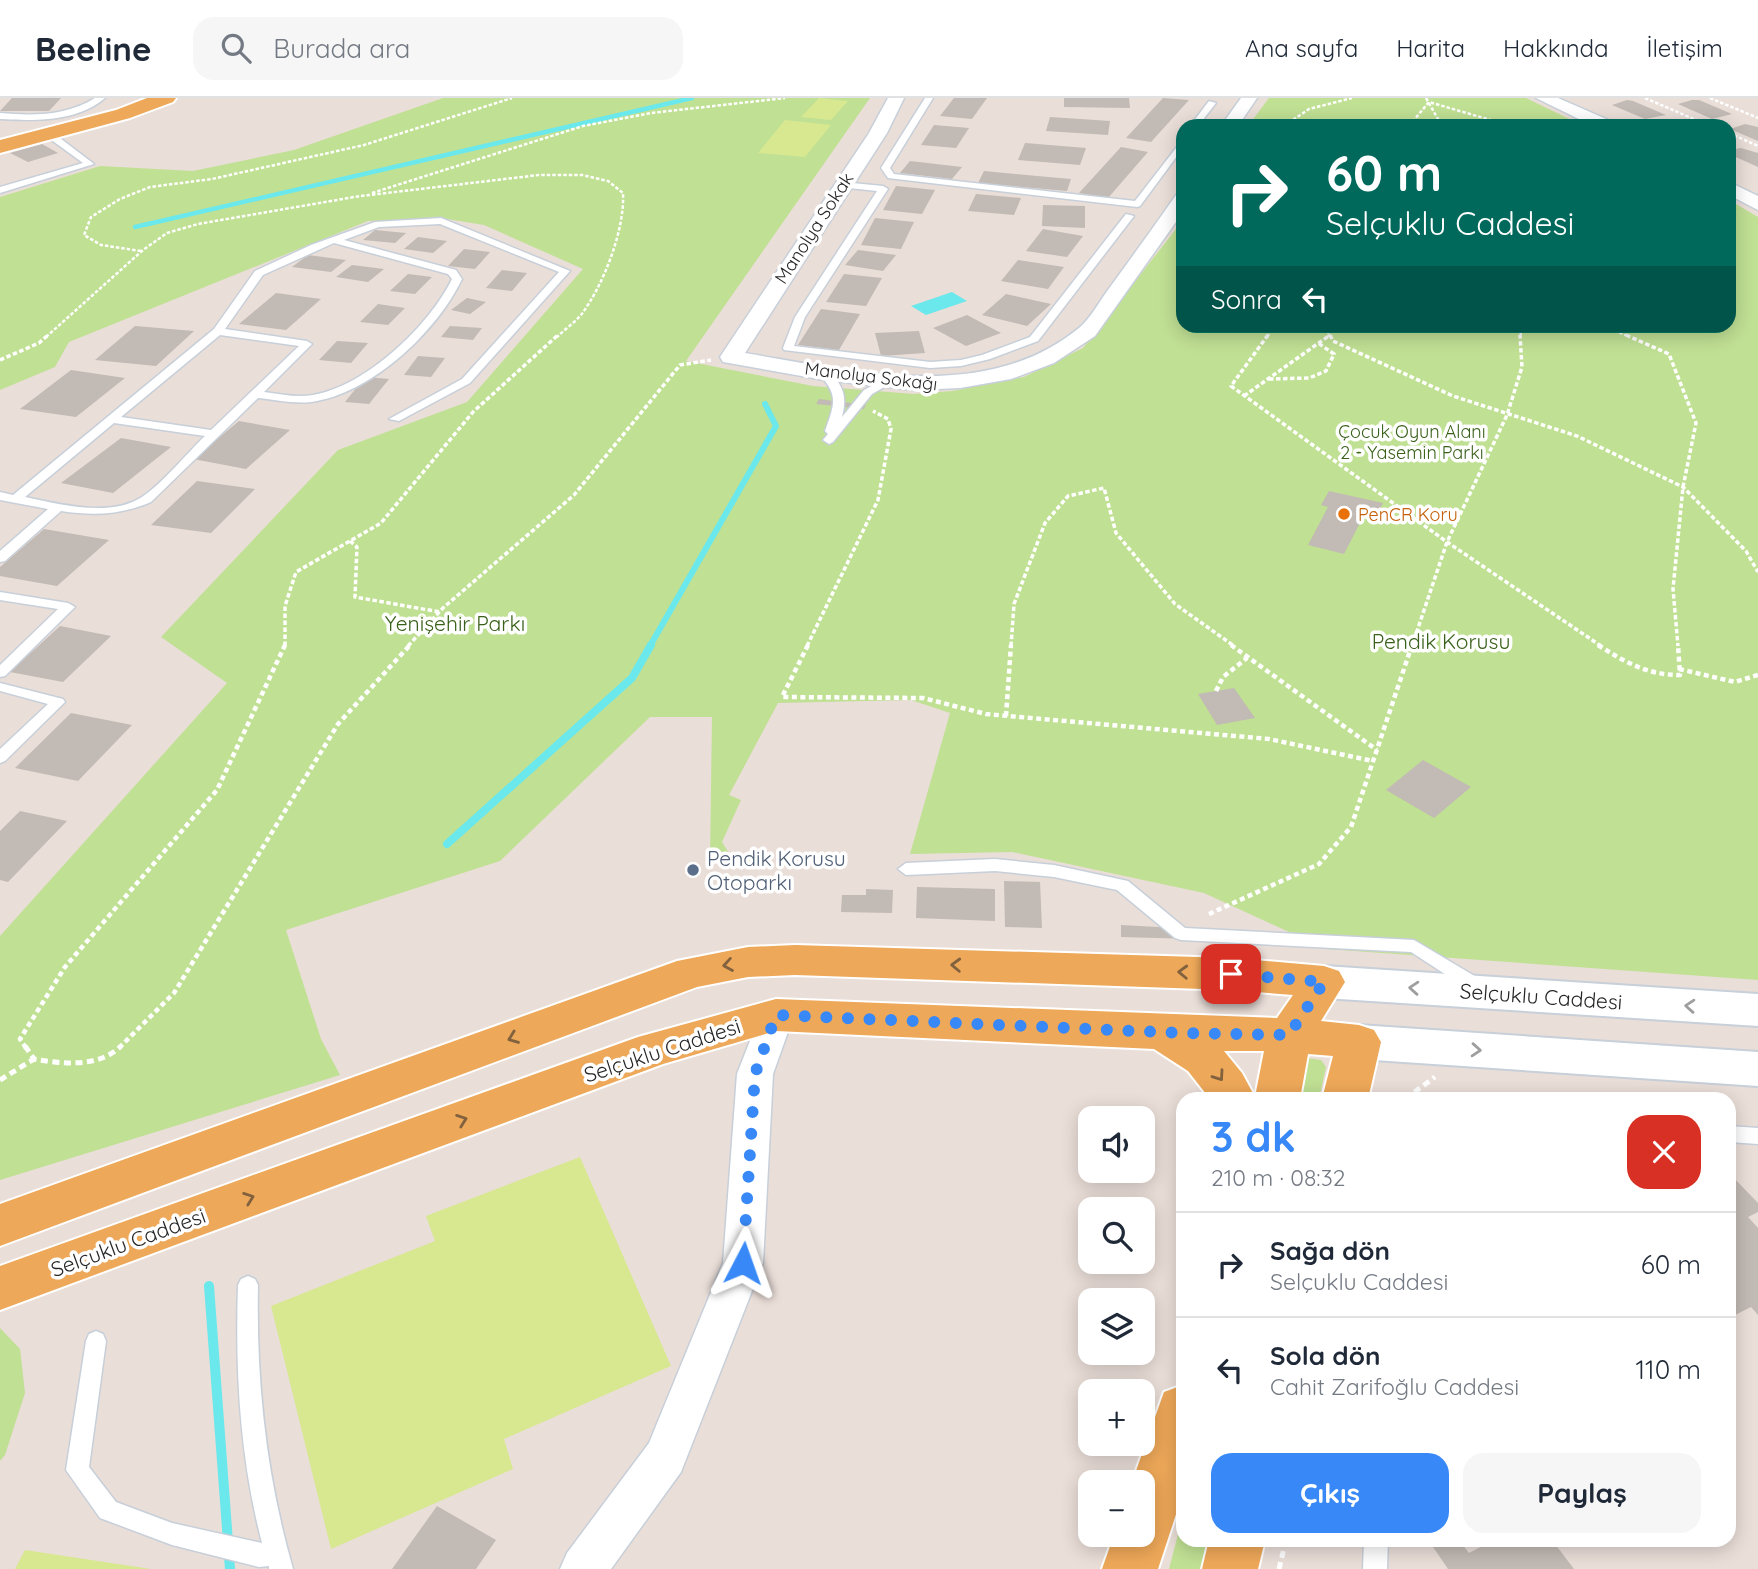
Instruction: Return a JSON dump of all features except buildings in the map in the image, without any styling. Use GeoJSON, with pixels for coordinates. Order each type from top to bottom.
{"type":"FeatureCollection","features":[{"type":"Feature","properties":{"kind":"main road"},"geometry":{"type":"LineString","coordinates":[[0,139],[122,107],[145,98]]}},
{"type":"Feature","properties":{"kind":"main road"},"geometry":{"type":"LineString","coordinates":[[0,147],[142,108],[166,98]]}},
{"type":"Feature","properties":{"kind":"main road","name":"Selçuklu Caddesi"},"geometry":{"type":"LineString","coordinates":[[0,1225],[692,972],[748,962],[795,960],[1231,974],[1758,1010]]}},
{"type":"Feature","properties":{"kind":"main road"},"geometry":{"type":"LineString","coordinates":[[1278,1092],[1289,1035],[1324,982],[1359,1042],[1347,1092]]}},
{"type":"Feature","properties":{"kind":"main road","name":"Selçuklu Caddesi"},"geometry":{"type":"LineString","coordinates":[[0,1288],[654,1049],[776,1015],[1289,1035],[1758,1069]]}},
{"type":"Feature","properties":{"kind":"main road"},"geometry":{"type":"LineString","coordinates":[[1160,1032],[1195,1049],[1220,1074],[1229,1092]]}},
{"type":"Feature","properties":{"kind":"main road"},"geometry":{"type":"LineString","coordinates":[[1155,1494],[1176,1431]]}},
{"type":"Feature","properties":{"kind":"main road"},"geometry":{"type":"LineString","coordinates":[[1130,1569],[1137,1547]]}},
{"type":"Feature","properties":{"kind":"main road"},"geometry":{"type":"LineString","coordinates":[[1230,1569],[1235,1547]]}},
{"type":"Feature","properties":{"kind":"street","name":"Manolya Sokak"},"geometry":{"type":"LineString","coordinates":[[731,357],[878,133],[895,98]]}},
{"type":"Feature","properties":{"kind":"street"},"geometry":{"type":"LineString","coordinates":[[1234,119],[1250,98]]}},
{"type":"Feature","properties":{"kind":"street"},"geometry":{"type":"LineString","coordinates":[[1544,98],[1591,119]]}},
{"type":"Feature","properties":{"kind":"street"},"geometry":{"type":"LineString","coordinates":[[1736,191],[1758,204]]}},
{"type":"Feature","properties":{"kind":"street","name":"Manolya Sokağı"},"geometry":{"type":"LineString","coordinates":[[731,357],[889,381],[945,384],[978,382],[1016,372],[1066,349],[1088,332],[1176,209]]}},
{"type":"Feature","properties":{"kind":"street"},"geometry":{"type":"LineString","coordinates":[[583,1569],[665,1457],[743,1263],[755,1074],[776,1015]]}},
{"type":"Feature","properties":{"kind":"lane"},"geometry":{"type":"LineString","coordinates":[[0,116],[46,117],[86,107],[101,98]]}},
{"type":"Feature","properties":{"kind":"lane"},"geometry":{"type":"LineString","coordinates":[[929,98],[885,168],[891,176],[1137,204],[1176,151]]}},
{"type":"Feature","properties":{"kind":"lane"},"geometry":{"type":"LineString","coordinates":[[1200,119],[1212,103]]}},
{"type":"Feature","properties":{"kind":"lane"},"geometry":{"type":"LineString","coordinates":[[0,190],[90,164],[49,134]]}},
{"type":"Feature","properties":{"kind":"lane"},"geometry":{"type":"LineString","coordinates":[[842,186],[883,189],[800,317],[788,348],[930,365],[961,363],[1012,349],[1034,339],[1129,216]]}},
{"type":"Feature","properties":{"kind":"lane"},"geometry":{"type":"LineString","coordinates":[[15,499],[218,331],[259,273],[314,247],[378,223],[441,221],[565,271],[466,382],[395,419]]}},
{"type":"Feature","properties":{"kind":"lane"},"geometry":{"type":"LineString","coordinates":[[253,394],[311,399],[334,392],[404,349],[453,292],[457,279],[452,272],[334,240]]}},
{"type":"Feature","properties":{"kind":"lane"},"geometry":{"type":"LineString","coordinates":[[0,496],[108,512],[127,509],[147,499],[307,344],[218,331]]}},
{"type":"Feature","properties":{"kind":"lane"},"geometry":{"type":"LineString","coordinates":[[822,371],[837,383],[841,401],[828,440],[868,391],[889,381]]}},
{"type":"Feature","properties":{"kind":"lane"},"geometry":{"type":"LineString","coordinates":[[113,419],[212,434]]}},
{"type":"Feature","properties":{"kind":"lane"},"geometry":{"type":"LineString","coordinates":[[0,558],[59,506]]}},
{"type":"Feature","properties":{"kind":"lane"},"geometry":{"type":"LineString","coordinates":[[0,597],[68,607],[0,673]]}},
{"type":"Feature","properties":{"kind":"lane"},"geometry":{"type":"LineString","coordinates":[[0,687],[58,702],[0,758]]}},
{"type":"Feature","properties":{"kind":"lane"},"geometry":{"type":"LineString","coordinates":[[906,869],[995,864],[1054,871],[1122,885],[1181,934],[1414,946],[1488,993]]}},
{"type":"Feature","properties":{"kind":"lane"},"geometry":{"type":"LineString","coordinates":[[1736,1134],[1758,1136]]}},
{"type":"Feature","properties":{"kind":"lane"},"geometry":{"type":"LineString","coordinates":[[96,1341],[78,1470],[108,1510],[172,1534],[272,1559],[252,1440],[245,1336],[248,1285]]}},
{"type":"Feature","properties":{"kind":"lane"},"geometry":{"type":"LineString","coordinates":[[1375,1569],[1376,1547]]}},
{"type":"Feature","properties":{"kind":"path"},"geometry":{"type":"LineString","coordinates":[[141,251],[101,245],[84,235],[91,217],[120,199],[150,187],[212,179],[364,145],[512,98]]}},
{"type":"Feature","properties":{"kind":"path"},"geometry":{"type":"LineString","coordinates":[[361,196],[583,126],[651,113],[785,98]]}},
{"type":"Feature","properties":{"kind":"path"},"geometry":{"type":"LineString","coordinates":[[1294,119],[1309,109],[1352,98]]}},
{"type":"Feature","properties":{"kind":"path"},"geometry":{"type":"LineString","coordinates":[[1646,98],[1694,119]]}},
{"type":"Feature","properties":{"kind":"path"},"geometry":{"type":"LineString","coordinates":[[1710,98],[1758,118]]}},
{"type":"Feature","properties":{"kind":"path"},"geometry":{"type":"LineString","coordinates":[[1414,119],[1427,100]]}},
{"type":"Feature","properties":{"kind":"path"},"geometry":{"type":"LineString","coordinates":[[1427,100],[1438,119]]}},
{"type":"Feature","properties":{"kind":"path"},"geometry":{"type":"LineString","coordinates":[[1427,100],[1488,119]]}},
{"type":"Feature","properties":{"kind":"path"},"geometry":{"type":"LineString","coordinates":[[1736,137],[1758,146]]}},
{"type":"Feature","properties":{"kind":"path"},"geometry":{"type":"LineString","coordinates":[[0,360],[38,343],[141,251],[166,233],[198,224],[361,196],[539,175],[582,176],[608,181],[624,193],[624,208],[605,274],[580,316],[473,412],[381,523],[296,572],[285,606],[285,648],[217,790],[65,967],[20,1039],[34,1059]]}},
{"type":"Feature","properties":{"kind":"path"},"geometry":{"type":"LineString","coordinates":[[1270,333],[1231,386],[1447,542],[1630,666],[1665,675],[1680,675],[1673,589],[1683,487],[1696,423],[1669,354],[1620,333]]}},
{"type":"Feature","properties":{"kind":"path"},"geometry":{"type":"LineString","coordinates":[[1181,934],[1199,919],[1319,864],[1351,827],[1447,542],[1507,415],[1522,367],[1520,333]]}},
{"type":"Feature","properties":{"kind":"path"},"geometry":{"type":"LineString","coordinates":[[1244,396],[1330,335],[1334,341],[1453,396],[1577,436],[1683,487],[1746,551],[1758,572]]}},
{"type":"Feature","properties":{"kind":"path"},"geometry":{"type":"LineString","coordinates":[[1268,379],[1296,380],[1319,376],[1330,367],[1334,354],[1318,343]]}},
{"type":"Feature","properties":{"kind":"path"},"geometry":{"type":"LineString","coordinates":[[0,1080],[34,1059],[69,1065],[113,1054],[174,993],[338,724],[440,612],[574,495],[680,365],[731,357]]}},
{"type":"Feature","properties":{"kind":"path"},"geometry":{"type":"LineString","coordinates":[[889,381],[888,389],[872,410],[888,419],[891,429],[878,500],[782,697],[923,698],[986,714],[1269,739],[1373,761]]}},
{"type":"Feature","properties":{"kind":"path"},"geometry":{"type":"LineString","coordinates":[[1006,716],[1014,604],[1045,523],[1068,496],[1104,488],[1116,533],[1175,604],[1377,750]]}},
{"type":"Feature","properties":{"kind":"path"},"geometry":{"type":"LineString","coordinates":[[350,541],[357,547],[355,597],[440,612]]}},
{"type":"Feature","properties":{"kind":"path"},"geometry":{"type":"LineString","coordinates":[[1216,691],[1223,677],[1247,658]]}},
{"type":"Feature","properties":{"kind":"path"},"geometry":{"type":"LineString","coordinates":[[1679,669],[1735,682],[1758,675]]}},
{"type":"Feature","properties":{"kind":"path"},"geometry":{"type":"LineString","coordinates":[[1279,1569],[1284,1547]]}},
{"type":"Feature","properties":{"kind":"green space"},"geometry":{"type":"Polygon","coordinates":[[[443,98],[870,98],[686,361],[813,386],[914,394],[952,391],[1024,377],[1083,348],[1176,229],[1176,333],[1736,333],[1736,204],[1758,217],[1758,980],[1326,949],[1204,893],[1012,852],[910,854],[950,713],[911,700],[778,703],[729,795],[741,800],[722,842],[730,855],[764,861],[726,866],[710,860],[712,717],[650,717],[500,861],[286,930],[321,1039],[340,1075],[0,1180],[0,936],[227,683],[161,637],[338,450],[467,402],[583,269],[484,225],[447,219],[368,221],[69,342],[55,367],[0,390],[0,197],[100,166],[193,171],[294,150],[443,98]]]}},
{"type":"Feature","properties":{"kind":"green space"},"geometry":{"type":"Polygon","coordinates":[[[819,98],[848,101],[831,120],[801,117],[819,98]]]}},
{"type":"Feature","properties":{"kind":"green space"},"geometry":{"type":"Polygon","coordinates":[[[1269,98],[1526,98],[1570,119],[1253,119],[1269,98]]]}},
{"type":"Feature","properties":{"kind":"green space"},"geometry":{"type":"Polygon","coordinates":[[[785,120],[831,125],[805,157],[758,153],[785,120]]]}},
{"type":"Feature","properties":{"kind":"green space"},"geometry":{"type":"Polygon","coordinates":[[[1306,1058],[1321,1060],[1326,1067],[1321,1092],[1294,1092],[1306,1058]]]}},
{"type":"Feature","properties":{"kind":"green space"},"geometry":{"type":"Polygon","coordinates":[[[580,1157],[671,1366],[504,1439],[513,1469],[331,1549],[271,1306],[435,1241],[426,1216],[580,1157]]]}},
{"type":"Feature","properties":{"kind":"green space"},"geometry":{"type":"Polygon","coordinates":[[[0,1328],[20,1349],[25,1393],[5,1455],[0,1461],[0,1328]]]}},
{"type":"Feature","properties":{"kind":"green space"},"geometry":{"type":"Polygon","coordinates":[[[1176,1542],[1176,1547],[1211,1547],[1206,1569],[1169,1569],[1176,1542]]]}},
{"type":"Feature","properties":{"kind":"green space"},"geometry":{"type":"Polygon","coordinates":[[[25,1550],[151,1569],[15,1569],[25,1550]]]}},
{"type":"Feature","properties":{"kind":"water"},"geometry":{"type":"Polygon","coordinates":[[[952,292],[967,301],[926,315],[911,306],[952,292]]]}},
{"type":"Feature","properties":{"kind":"waterway"},"geometry":{"type":"LineString","coordinates":[[135,227],[692,98]]}},
{"type":"Feature","properties":{"kind":"waterway"},"geometry":{"type":"LineString","coordinates":[[650,646],[776,426],[765,404]]}},
{"type":"Feature","properties":{"kind":"waterway"},"geometry":{"type":"LineString","coordinates":[[447,844],[632,678],[651,645]]}},
{"type":"Feature","properties":{"kind":"waterway"},"geometry":{"type":"LineString","coordinates":[[209,1286],[230,1569]]}},
{"type":"Feature","properties":{"kind":"place","name":"PenCR Koru"},"geometry":{"type":"Point","coordinates":[1344,514]}},
{"type":"Feature","properties":{"kind":"place","name":"Pendik Korusu Otoparkı"},"geometry":{"type":"Point","coordinates":[693,870]}},
{"type":"Feature","properties":{"kind":"route"},"geometry":{"type":"LineString","coordinates":[[743,1263],[755,1074],[776,1015],[1181,1033],[1289,1035],[1324,982],[1231,974]]}},
{"type":"Feature","properties":{"kind":"park label","name":"Çocuk Oyun Alanı 2 - Yasemin Parkı"},"geometry":{"type":"Point","coordinates":[1412,441]}},
{"type":"Feature","properties":{"kind":"park label","name":"Yenişehir Parkı"},"geometry":{"type":"Point","coordinates":[455,623]}},
{"type":"Feature","properties":{"kind":"park label","name":"Pendik Korusu"},"geometry":{"type":"Point","coordinates":[1441,641]}}]}
